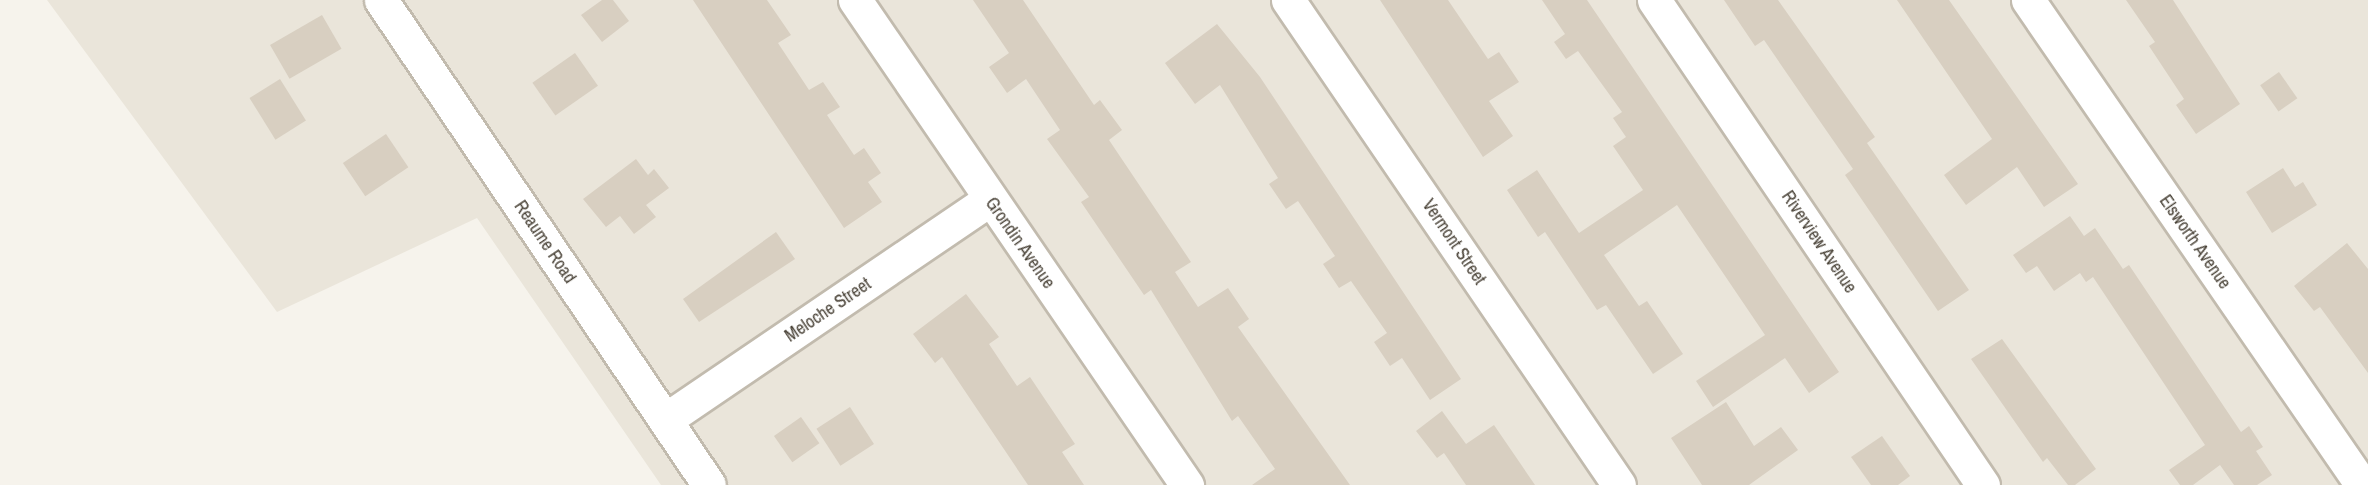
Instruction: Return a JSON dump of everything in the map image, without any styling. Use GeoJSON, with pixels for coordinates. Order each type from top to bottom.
{"type":"FeatureCollection","features":[{"type":"Feature","properties":{"kind":"street","name":"Reaume Road"},"geometry":{"type":"LineString","coordinates":[[381,0],[709,485]]}},
{"type":"Feature","properties":{"kind":"street","name":"Grondin Avenue"},"geometry":{"type":"LineString","coordinates":[[855,0],[1187,485]]}},
{"type":"Feature","properties":{"kind":"street","name":"Vermont Street"},"geometry":{"type":"LineString","coordinates":[[1288,0],[1619,485]]}},
{"type":"Feature","properties":{"kind":"street","name":"Riverview Avenue"},"geometry":{"type":"LineString","coordinates":[[1654,0],[1983,485]]}},
{"type":"Feature","properties":{"kind":"street","name":"Elsworth Avenue"},"geometry":{"type":"LineString","coordinates":[[2028,0],[2362,485]]}},
{"type":"Feature","properties":{"kind":"street","name":"Meloche Street"},"geometry":{"type":"LineString","coordinates":[[665,420],[990,199]]}},
{"type":"Feature","properties":{"kind":"shaded area"},"geometry":{"type":"Polygon","coordinates":[[[47,0],[2368,0],[2368,485],[661,485],[477,218],[277,312],[47,0]]]}},
{"type":"Feature","properties":{"kind":"building"},"geometry":{"type":"Polygon","coordinates":[[[602,0],[613,0],[629,21],[602,42],[581,15],[602,0]]]}},
{"type":"Feature","properties":{"kind":"building"},"geometry":{"type":"Polygon","coordinates":[[[693,0],[767,0],[791,35],[778,43],[809,90],[823,82],[840,107],[827,115],[854,155],[864,148],[881,173],[868,182],[882,202],[844,228],[693,0]]]}},
{"type":"Feature","properties":{"kind":"building"},"geometry":{"type":"Polygon","coordinates":[[[973,0],[1023,0],[1094,105],[1100,100],[1122,130],[1109,140],[1191,262],[1175,272],[1198,307],[1228,288],[1249,319],[1238,327],[1350,485],[1252,485],[1275,469],[1238,416],[1232,421],[1151,290],[1144,295],[1081,202],[1089,197],[1047,139],[1060,130],[1026,79],[1007,93],[989,67],[1009,53],[973,0]]]}},
{"type":"Feature","properties":{"kind":"building"},"geometry":{"type":"Polygon","coordinates":[[[1380,0],[1448,0],[1488,59],[1499,52],[1519,82],[1489,101],[1513,136],[1483,157],[1380,0]]]}},
{"type":"Feature","properties":{"kind":"building"},"geometry":{"type":"Polygon","coordinates":[[[1542,0],[1587,0],[1839,372],[1809,393],[1785,358],[1713,407],[1696,381],[1765,335],[1677,205],[1604,255],[1639,306],[1647,301],[1683,354],[1653,374],[1606,305],[1597,310],[1545,232],[1538,237],[1507,190],[1537,170],[1579,233],[1643,190],[1613,146],[1626,137],[1613,118],[1622,112],[1578,51],[1566,59],[1554,42],[1565,34],[1542,0]]]}},
{"type":"Feature","properties":{"kind":"building"},"geometry":{"type":"Polygon","coordinates":[[[1724,0],[1778,0],[1875,137],[1867,143],[1969,290],[1938,311],[1845,175],[1853,169],[1764,40],[1755,46],[1724,0]]]}},
{"type":"Feature","properties":{"kind":"building"},"geometry":{"type":"Polygon","coordinates":[[[1897,0],[1949,0],[2078,184],[2044,207],[2017,167],[1966,205],[1944,175],[1992,139],[1897,0]]]}},
{"type":"Feature","properties":{"kind":"building"},"geometry":{"type":"Polygon","coordinates":[[[2126,0],[2173,0],[2240,104],[2196,134],[2176,105],[2184,99],[2149,46],[2155,42],[2126,0]]]}},
{"type":"Feature","properties":{"kind":"building"},"geometry":{"type":"Polygon","coordinates":[[[322,15],[342,49],[290,79],[270,45],[322,15]]]}},
{"type":"Feature","properties":{"kind":"building"},"geometry":{"type":"Polygon","coordinates":[[[1217,24],[1260,77],[1461,379],[1430,400],[1402,358],[1390,366],[1374,342],[1387,333],[1351,281],[1339,288],[1323,264],[1335,256],[1298,201],[1286,209],[1269,184],[1278,178],[1220,85],[1195,104],[1165,63],[1217,24]]]}},
{"type":"Feature","properties":{"kind":"building"},"geometry":{"type":"Polygon","coordinates":[[[575,53],[598,86],[555,116],[532,83],[575,53]]]}},
{"type":"Feature","properties":{"kind":"building"},"geometry":{"type":"Polygon","coordinates":[[[2279,72],[2297,98],[2279,111],[2260,85],[2279,72]]]}},
{"type":"Feature","properties":{"kind":"building"},"geometry":{"type":"Polygon","coordinates":[[[280,79],[306,121],[275,140],[249,98],[280,79]]]}},
{"type":"Feature","properties":{"kind":"building"},"geometry":{"type":"Polygon","coordinates":[[[386,134],[408,167],[365,196],[343,163],[386,134]]]}},
{"type":"Feature","properties":{"kind":"building"},"geometry":{"type":"Polygon","coordinates":[[[636,159],[648,175],[654,169],[669,188],[646,205],[656,217],[634,234],[620,216],[606,227],[583,199],[636,159]]]}},
{"type":"Feature","properties":{"kind":"building"},"geometry":{"type":"Polygon","coordinates":[[[2283,168],[2295,187],[2303,182],[2317,205],[2272,233],[2246,192],[2283,168]]]}},
{"type":"Feature","properties":{"kind":"building"},"geometry":{"type":"Polygon","coordinates":[[[2070,216],[2084,236],[2095,228],[2123,269],[2129,265],[2241,432],[2249,426],[2263,447],[2256,451],[2272,475],[2257,485],[2234,485],[2220,465],[2193,485],[2180,485],[2169,470],[2205,445],[2093,277],[2086,282],[2080,273],[2054,291],[2037,266],[2026,273],[2013,255],[2070,216]]]}},
{"type":"Feature","properties":{"kind":"building"},"geometry":{"type":"Polygon","coordinates":[[[776,232],[795,259],[699,322],[683,299],[776,232]]]}},
{"type":"Feature","properties":{"kind":"building"},"geometry":{"type":"Polygon","coordinates":[[[2347,243],[2368,269],[2368,373],[2320,307],[2314,311],[2294,286],[2347,243]]]}},
{"type":"Feature","properties":{"kind":"building"},"geometry":{"type":"Polygon","coordinates":[[[966,294],[999,337],[989,344],[1017,386],[1030,377],[1075,444],[1062,452],[1084,485],[1028,485],[942,357],[935,363],[913,334],[966,294]]]}},
{"type":"Feature","properties":{"kind":"building"},"geometry":{"type":"Polygon","coordinates":[[[2002,339],[2096,469],[2075,485],[2068,485],[2047,458],[2043,462],[1971,359],[2002,339]]]}},
{"type":"Feature","properties":{"kind":"building"},"geometry":{"type":"Polygon","coordinates":[[[1726,402],[1754,446],[1781,427],[1798,450],[1749,485],[1702,485],[1671,438],[1726,402]]]}},
{"type":"Feature","properties":{"kind":"building"},"geometry":{"type":"Polygon","coordinates":[[[850,407],[874,444],[840,466],[816,429],[850,407]]]}},
{"type":"Feature","properties":{"kind":"building"},"geometry":{"type":"Polygon","coordinates":[[[1442,411],[1466,444],[1494,425],[1535,485],[1466,485],[1444,453],[1437,458],[1416,431],[1442,411]]]}},
{"type":"Feature","properties":{"kind":"building"},"geometry":{"type":"Polygon","coordinates":[[[801,417],[819,443],[792,462],[774,436],[801,417]]]}},
{"type":"Feature","properties":{"kind":"building"},"geometry":{"type":"Polygon","coordinates":[[[1882,436],[1910,476],[1898,485],[1871,485],[1851,457],[1882,436]]]}}]}
